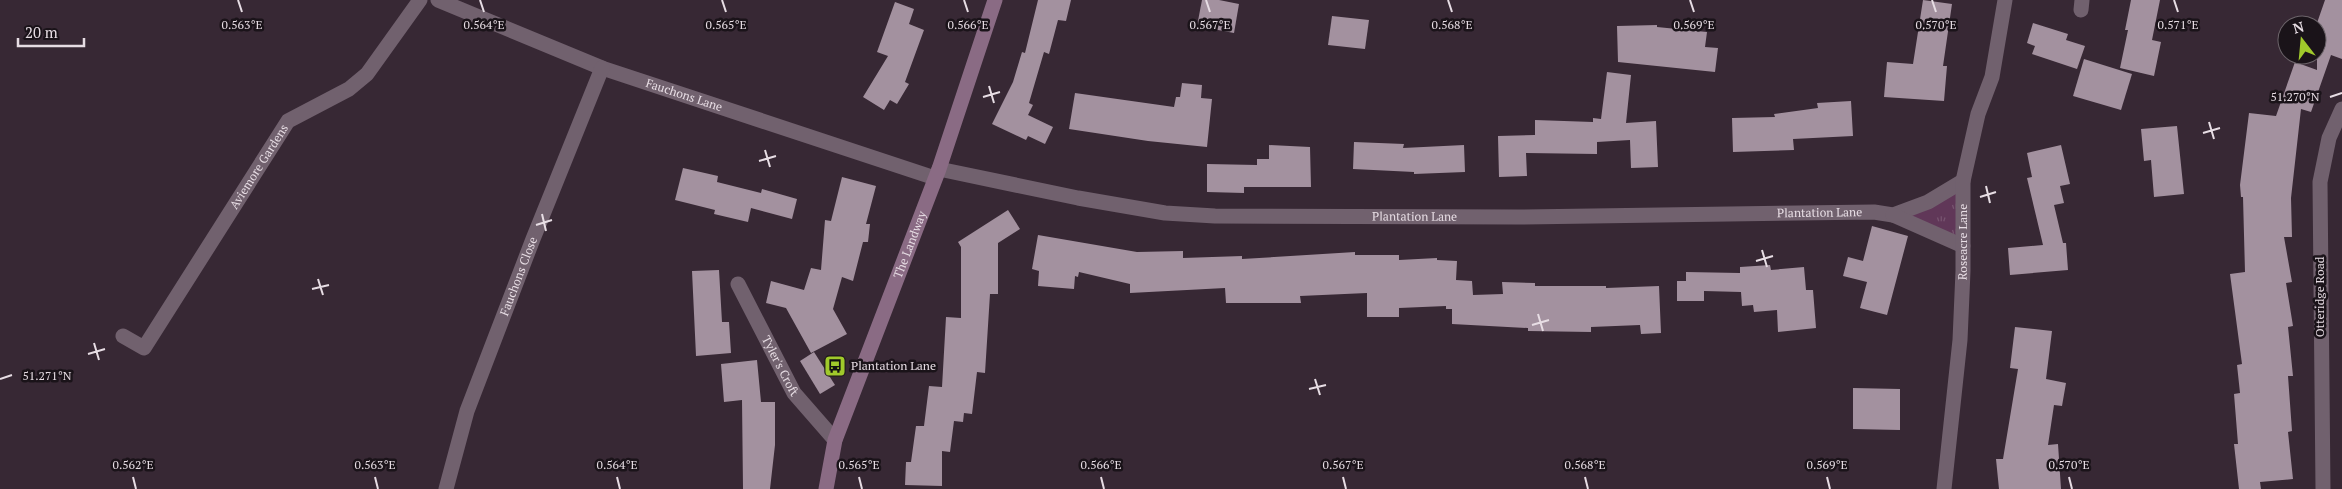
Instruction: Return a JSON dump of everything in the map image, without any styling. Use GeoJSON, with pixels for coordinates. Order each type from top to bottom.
{"type":"FeatureCollection","features":[{"type":"Feature","properties":{"kind":"street","name":"Aviemore Gardens"},"geometry":{"type":"LineString","coordinates":[[123,336],[144,348],[288,121],[349,89],[367,74],[420,0]]}},
{"type":"Feature","properties":{"kind":"street","name":"Fauchons Lane"},"geometry":{"type":"LineString","coordinates":[[438,0],[602,68],[937,174]]}},
{"type":"Feature","properties":{"kind":"street","name":"The Landway"},"geometry":{"type":"LineString","coordinates":[[826,489],[835,440],[937,174],[995,0]]}},
{"type":"Feature","properties":{"kind":"street","name":"Roseacre Lane"},"geometry":{"type":"LineString","coordinates":[[1944,489],[1960,340],[1963,181],[1978,114],[1992,77],[2005,0]]}},
{"type":"Feature","properties":{"kind":"street","name":"Fauchons Close"},"geometry":{"type":"LineString","coordinates":[[446,489],[467,411],[533,239],[602,68]]}},
{"type":"Feature","properties":{"kind":"street","name":"Otteridge Road"},"geometry":{"type":"LineString","coordinates":[[2323,489],[2320,182],[2329,138],[2342,109]]}},
{"type":"Feature","properties":{"kind":"street","name":"Plantation Lane"},"geometry":{"type":"LineString","coordinates":[[937,174],[1165,213],[1215,216],[1518,218],[1874,212],[1908,220],[1963,246]]}},
{"type":"Feature","properties":{"kind":"street","name":"Plantation Lane"},"geometry":{"type":"LineString","coordinates":[[1893,215],[1928,202],[1963,181]]}},
{"type":"Feature","properties":{"kind":"street","name":"Tyler's Croft"},"geometry":{"type":"LineString","coordinates":[[738,284],[794,393],[835,440]]}},
{"type":"Feature","properties":{"kind":"green space"},"geometry":{"type":"Polygon","coordinates":[[[1963,181],[1963,246],[1893,215],[1963,181]]]}},
{"type":"Feature","properties":{"kind":"building"},"geometry":{"type":"Polygon","coordinates":[[[1038,0],[1071,0],[1066,21],[1058,20],[1049,54],[1044,52],[1029,103],[1033,105],[1028,115],[1053,127],[1045,144],[1028,136],[1026,140],[992,124],[1013,82],[1022,52],[1025,53],[1038,0]]]}},
{"type":"Feature","properties":{"kind":"building"},"geometry":{"type":"Polygon","coordinates":[[[1202,0],[1219,0],[1239,4],[1234,33],[1197,26],[1202,0]]]}},
{"type":"Feature","properties":{"kind":"building"},"geometry":{"type":"Polygon","coordinates":[[[1923,0],[1952,4],[1943,66],[1947,66],[1944,101],[1884,97],[1887,62],[1913,64],[1923,0]]]}},
{"type":"Feature","properties":{"kind":"building"},"geometry":{"type":"Polygon","coordinates":[[[2131,0],[2160,0],[2152,40],[2161,42],[2154,76],[2120,68],[2128,30],[2125,30],[2131,0]]]}},
{"type":"Feature","properties":{"kind":"building"},"geometry":{"type":"Polygon","coordinates":[[[2325,0],[2342,0],[2342,59],[2331,55],[2311,112],[2301,109],[2291,198],[2292,237],[2284,237],[2292,282],[2286,283],[2293,326],[2288,327],[2293,376],[2288,376],[2292,431],[2288,432],[2293,479],[2260,482],[2261,489],[2239,489],[2234,444],[2238,444],[2234,394],[2240,393],[2237,365],[2242,364],[2230,274],[2245,272],[2243,197],[2241,197],[2240,185],[2249,113],[2276,116],[2294,65],[2303,65],[2317,70],[2317,65],[2327,65],[2327,15],[2320,15],[2325,0]]]}},
{"type":"Feature","properties":{"kind":"building"},"geometry":{"type":"Polygon","coordinates":[[[895,2],[914,9],[909,24],[924,30],[905,82],[909,84],[897,104],[890,100],[884,110],[863,97],[888,56],[877,52],[895,2]]]}},
{"type":"Feature","properties":{"kind":"building"},"geometry":{"type":"Polygon","coordinates":[[[1332,16],[1369,20],[1365,49],[1328,45],[1332,16]]]}},
{"type":"Feature","properties":{"kind":"building"},"geometry":{"type":"Polygon","coordinates":[[[2033,23],[2068,34],[2066,40],[2085,46],[2077,69],[2032,54],[2035,46],[2027,43],[2033,23]]]}},
{"type":"Feature","properties":{"kind":"building"},"geometry":{"type":"Polygon","coordinates":[[[1657,25],[1657,27],[1707,32],[1705,47],[1718,48],[1715,72],[1618,62],[1617,26],[1657,25]]]}},
{"type":"Feature","properties":{"kind":"building"},"geometry":{"type":"Polygon","coordinates":[[[2084,59],[2132,74],[2121,110],[2073,96],[2084,59]]]}},
{"type":"Feature","properties":{"kind":"building"},"geometry":{"type":"Polygon","coordinates":[[[1607,72],[1631,75],[1626,123],[1656,121],[1658,167],[1631,168],[1630,140],[1597,142],[1597,154],[1526,153],[1527,176],[1499,177],[1498,136],[1535,135],[1535,120],[1593,122],[1593,118],[1601,119],[1607,72]]]}},
{"type":"Feature","properties":{"kind":"building"},"geometry":{"type":"Polygon","coordinates":[[[1182,83],[1202,85],[1201,98],[1212,99],[1207,147],[1148,141],[1069,129],[1075,93],[1174,107],[1176,97],[1180,97],[1182,83]]]}},
{"type":"Feature","properties":{"kind":"building"},"geometry":{"type":"Polygon","coordinates":[[[1851,101],[1853,136],[1793,139],[1794,150],[1733,152],[1732,118],[1775,117],[1774,114],[1818,108],[1817,103],[1851,101]]]}},
{"type":"Feature","properties":{"kind":"building"},"geometry":{"type":"Polygon","coordinates":[[[2177,126],[2184,194],[2154,197],[2151,160],[2144,161],[2141,129],[2177,126]]]}},
{"type":"Feature","properties":{"kind":"building"},"geometry":{"type":"Polygon","coordinates":[[[1354,142],[1404,144],[1403,148],[1464,145],[1465,172],[1414,174],[1414,172],[1353,169],[1354,142]]]}},
{"type":"Feature","properties":{"kind":"building"},"geometry":{"type":"Polygon","coordinates":[[[1269,145],[1310,147],[1311,187],[1244,187],[1244,193],[1207,192],[1207,164],[1257,165],[1257,159],[1269,159],[1269,145]]]}},
{"type":"Feature","properties":{"kind":"building"},"geometry":{"type":"Polygon","coordinates":[[[2061,145],[2070,184],[2060,186],[2064,203],[2054,205],[2063,243],[2066,243],[2068,270],[2010,275],[2008,248],[2043,245],[2027,178],[2032,177],[2027,153],[2061,145]]]}},
{"type":"Feature","properties":{"kind":"building"},"geometry":{"type":"Polygon","coordinates":[[[683,168],[718,176],[717,182],[761,193],[762,189],[797,199],[792,219],[751,208],[748,222],[714,214],[715,210],[675,200],[683,168]]]}},
{"type":"Feature","properties":{"kind":"building"},"geometry":{"type":"Polygon","coordinates":[[[842,177],[876,186],[866,224],[870,224],[868,242],[863,242],[853,281],[842,277],[833,309],[847,334],[811,353],[786,308],[766,303],[771,281],[804,290],[811,268],[821,270],[825,220],[831,221],[842,177]]]}},
{"type":"Feature","properties":{"kind":"building"},"geometry":{"type":"Polygon","coordinates":[[[1008,210],[1020,229],[998,243],[998,294],[990,294],[985,373],[977,372],[972,414],[964,413],[963,422],[954,421],[950,452],[942,451],[942,486],[905,485],[906,462],[911,462],[916,426],[924,426],[929,386],[942,387],[946,317],[961,318],[961,247],[958,242],[1008,210]]]}},
{"type":"Feature","properties":{"kind":"building"},"geometry":{"type":"Polygon","coordinates":[[[1872,226],[1908,236],[1887,315],[1860,308],[1867,282],[1843,276],[1848,257],[1863,261],[1872,226]]]}},
{"type":"Feature","properties":{"kind":"building"},"geometry":{"type":"Polygon","coordinates":[[[1038,235],[1137,252],[1183,251],[1183,258],[1242,256],[1242,259],[1355,252],[1355,255],[1399,255],[1399,260],[1437,258],[1437,260],[1457,261],[1456,280],[1472,281],[1473,295],[1503,294],[1502,282],[1535,283],[1535,286],[1606,286],[1606,288],[1659,286],[1661,333],[1641,334],[1640,325],[1591,327],[1591,332],[1528,331],[1528,328],[1452,324],[1452,309],[1446,309],[1446,306],[1399,308],[1399,317],[1367,317],[1367,293],[1300,296],[1301,303],[1226,303],[1225,288],[1130,293],[1130,284],[1079,272],[1078,277],[1075,276],[1074,289],[1038,286],[1039,271],[1032,269],[1038,235]]]}},
{"type":"Feature","properties":{"kind":"building"},"geometry":{"type":"Polygon","coordinates":[[[1770,265],[1771,270],[1804,267],[1806,290],[1813,290],[1816,328],[1778,332],[1777,310],[1754,312],[1753,305],[1742,306],[1741,292],[1704,291],[1704,301],[1677,301],[1677,281],[1686,281],[1686,272],[1740,273],[1740,267],[1770,265]]]}},
{"type":"Feature","properties":{"kind":"building"},"geometry":{"type":"Polygon","coordinates":[[[719,270],[722,322],[729,322],[731,353],[696,356],[692,271],[719,270]]]}},
{"type":"Feature","properties":{"kind":"building"},"geometry":{"type":"Polygon","coordinates":[[[2015,327],[2052,331],[2046,379],[2066,383],[2062,406],[2054,405],[2048,445],[2058,444],[2061,489],[1999,489],[1996,459],[2003,459],[2018,369],[2010,368],[2015,327]]]}},
{"type":"Feature","properties":{"kind":"building"},"geometry":{"type":"Polygon","coordinates":[[[814,352],[835,385],[820,394],[800,361],[814,352]]]}},
{"type":"Feature","properties":{"kind":"building"},"geometry":{"type":"Polygon","coordinates":[[[757,360],[761,402],[775,402],[775,445],[770,489],[743,489],[742,400],[724,402],[721,364],[757,360]]]}},
{"type":"Feature","properties":{"kind":"building"},"geometry":{"type":"Polygon","coordinates":[[[1853,388],[1900,389],[1900,430],[1853,429],[1853,388]]]}},
{"type":"Feature","properties":{"kind":"place","name":"Plantation Lane"},"geometry":{"type":"Point","coordinates":[835,366]}}]}
